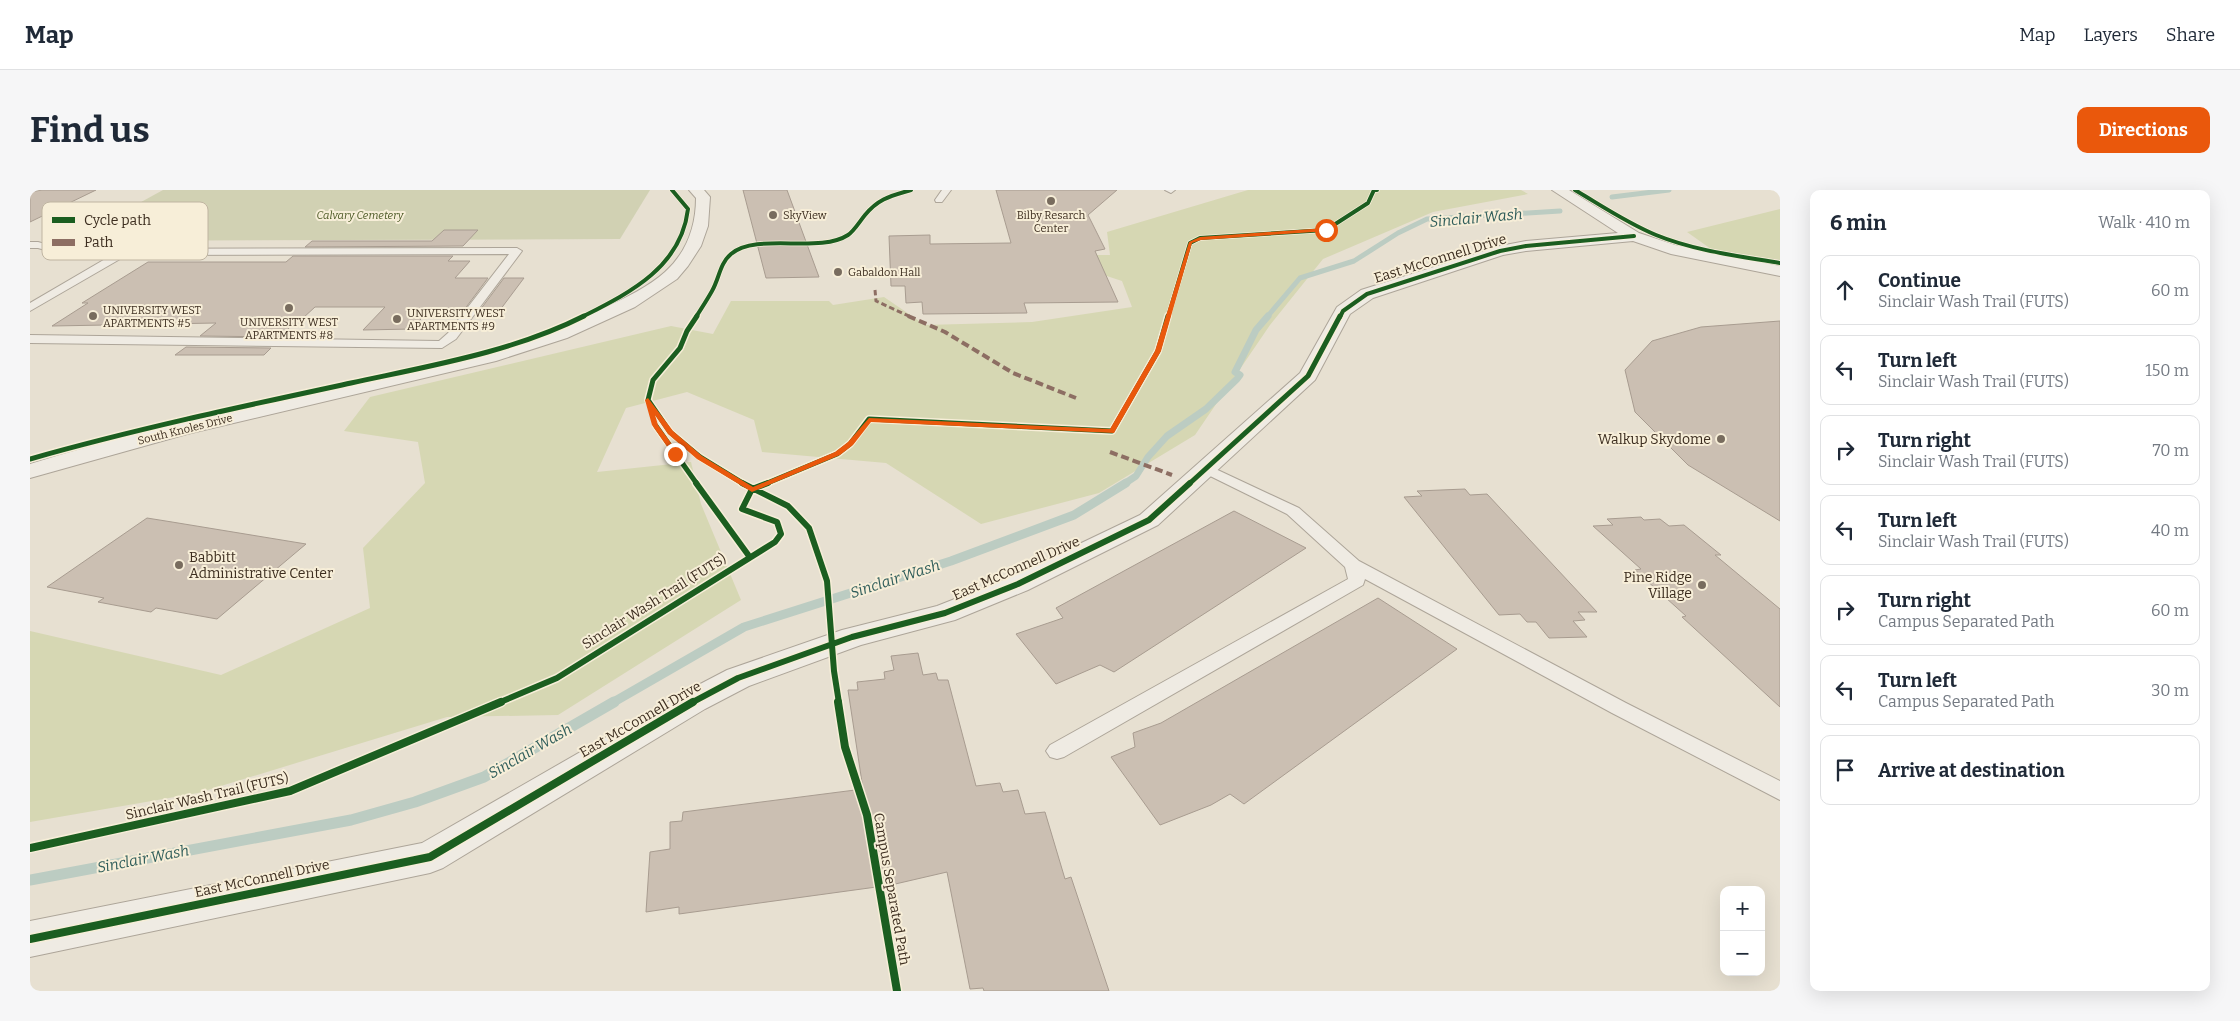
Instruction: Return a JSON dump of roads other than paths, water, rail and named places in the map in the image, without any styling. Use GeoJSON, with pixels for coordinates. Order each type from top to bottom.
{"type":"FeatureCollection","features":[{"type":"Feature","properties":{"kind":"street","name":"South Knoles Drive"},"geometry":{"type":"LineString","coordinates":[[30,471],[140,440],[516,351],[601,318],[655,288],[676,271],[686,258],[698,234],[704,212],[703,197],[696,190]]}},
{"type":"Feature","properties":{"kind":"street"},"geometry":{"type":"LineString","coordinates":[[1559,190],[1634,236],[1671,249],[1780,271]]}},
{"type":"Feature","properties":{"kind":"street","name":"East McConnell Drive"},"geometry":{"type":"LineString","coordinates":[[30,939],[430,857],[694,701],[738,678],[852,637],[945,613],[1018,584],[1149,520],[1308,376],[1343,311],[1367,294],[1500,250],[1634,236]]}},
{"type":"Feature","properties":{"kind":"lane"},"geometry":{"type":"LineString","coordinates":[[939,200],[947,190]]}},
{"type":"Feature","properties":{"kind":"lane"},"geometry":{"type":"LineString","coordinates":[[30,339],[442,344],[452,336],[517,251],[208,251]]}},
{"type":"Feature","properties":{"kind":"lane"},"geometry":{"type":"LineString","coordinates":[[30,308],[112,260]]}},
{"type":"Feature","properties":{"kind":"lane"},"geometry":{"type":"LineString","coordinates":[[1207,469],[1293,511],[1353,565],[1610,703],[1780,791]]}},
{"type":"Feature","properties":{"kind":"lane"},"geometry":{"type":"LineString","coordinates":[[1056,751],[1357,580],[1353,565]]}},
{"type":"Feature","properties":{"kind":"waterway","name":"Sinclair Wash"},"geometry":{"type":"LineString","coordinates":[[1612,197],[1669,190]]}},
{"type":"Feature","properties":{"kind":"waterway","name":"Sinclair Wash"},"geometry":{"type":"LineString","coordinates":[[1267,317],[1300,278],[1354,261],[1398,233],[1427,219],[1560,211]]}},
{"type":"Feature","properties":{"kind":"waterway","name":"Sinclair Wash"},"geometry":{"type":"LineString","coordinates":[[1124,484],[1136,476],[1148,457],[1167,436],[1206,409],[1237,379],[1240,375],[1235,372],[1256,330],[1268,316]]}},
{"type":"Feature","properties":{"kind":"waterway","name":"Sinclair Wash"},"geometry":{"type":"LineString","coordinates":[[612,703],[744,627],[951,561],[1074,515],[1126,483]]}},
{"type":"Feature","properties":{"kind":"waterway","name":"Sinclair Wash"},"geometry":{"type":"LineString","coordinates":[[30,880],[351,820],[415,802],[484,777],[614,702]]}},
{"type":"Feature","properties":{"kind":"place","name":"Bilby Resarch Center"},"geometry":{"type":"Point","coordinates":[1051,201]}},
{"type":"Feature","properties":{"kind":"place","name":"SkyView"},"geometry":{"type":"Point","coordinates":[773,215]}},
{"type":"Feature","properties":{"kind":"place","name":"Gabaldon Hall"},"geometry":{"type":"Point","coordinates":[838,272]}},
{"type":"Feature","properties":{"kind":"place","name":"UNIVERSITY WEST APARTMENTS #8"},"geometry":{"type":"Point","coordinates":[289,308]}},
{"type":"Feature","properties":{"kind":"place","name":"UNIVERSITY WEST APARTMENTS #5"},"geometry":{"type":"Point","coordinates":[93,316]}},
{"type":"Feature","properties":{"kind":"place","name":"UNIVERSITY WEST APARTMENTS #9"},"geometry":{"type":"Point","coordinates":[397,319]}},
{"type":"Feature","properties":{"kind":"place","name":"Walkup Skydome"},"geometry":{"type":"Point","coordinates":[1721,439]}},
{"type":"Feature","properties":{"kind":"place","name":"Babbitt Administrative Center"},"geometry":{"type":"Point","coordinates":[179,565]}},
{"type":"Feature","properties":{"kind":"place","name":"Pine Ridge Village"},"geometry":{"type":"Point","coordinates":[1702,585]}},
{"type":"Feature","properties":{"kind":"park label","name":"Calvary Cemetery"},"geometry":{"type":"Point","coordinates":[360,215]}}]}
